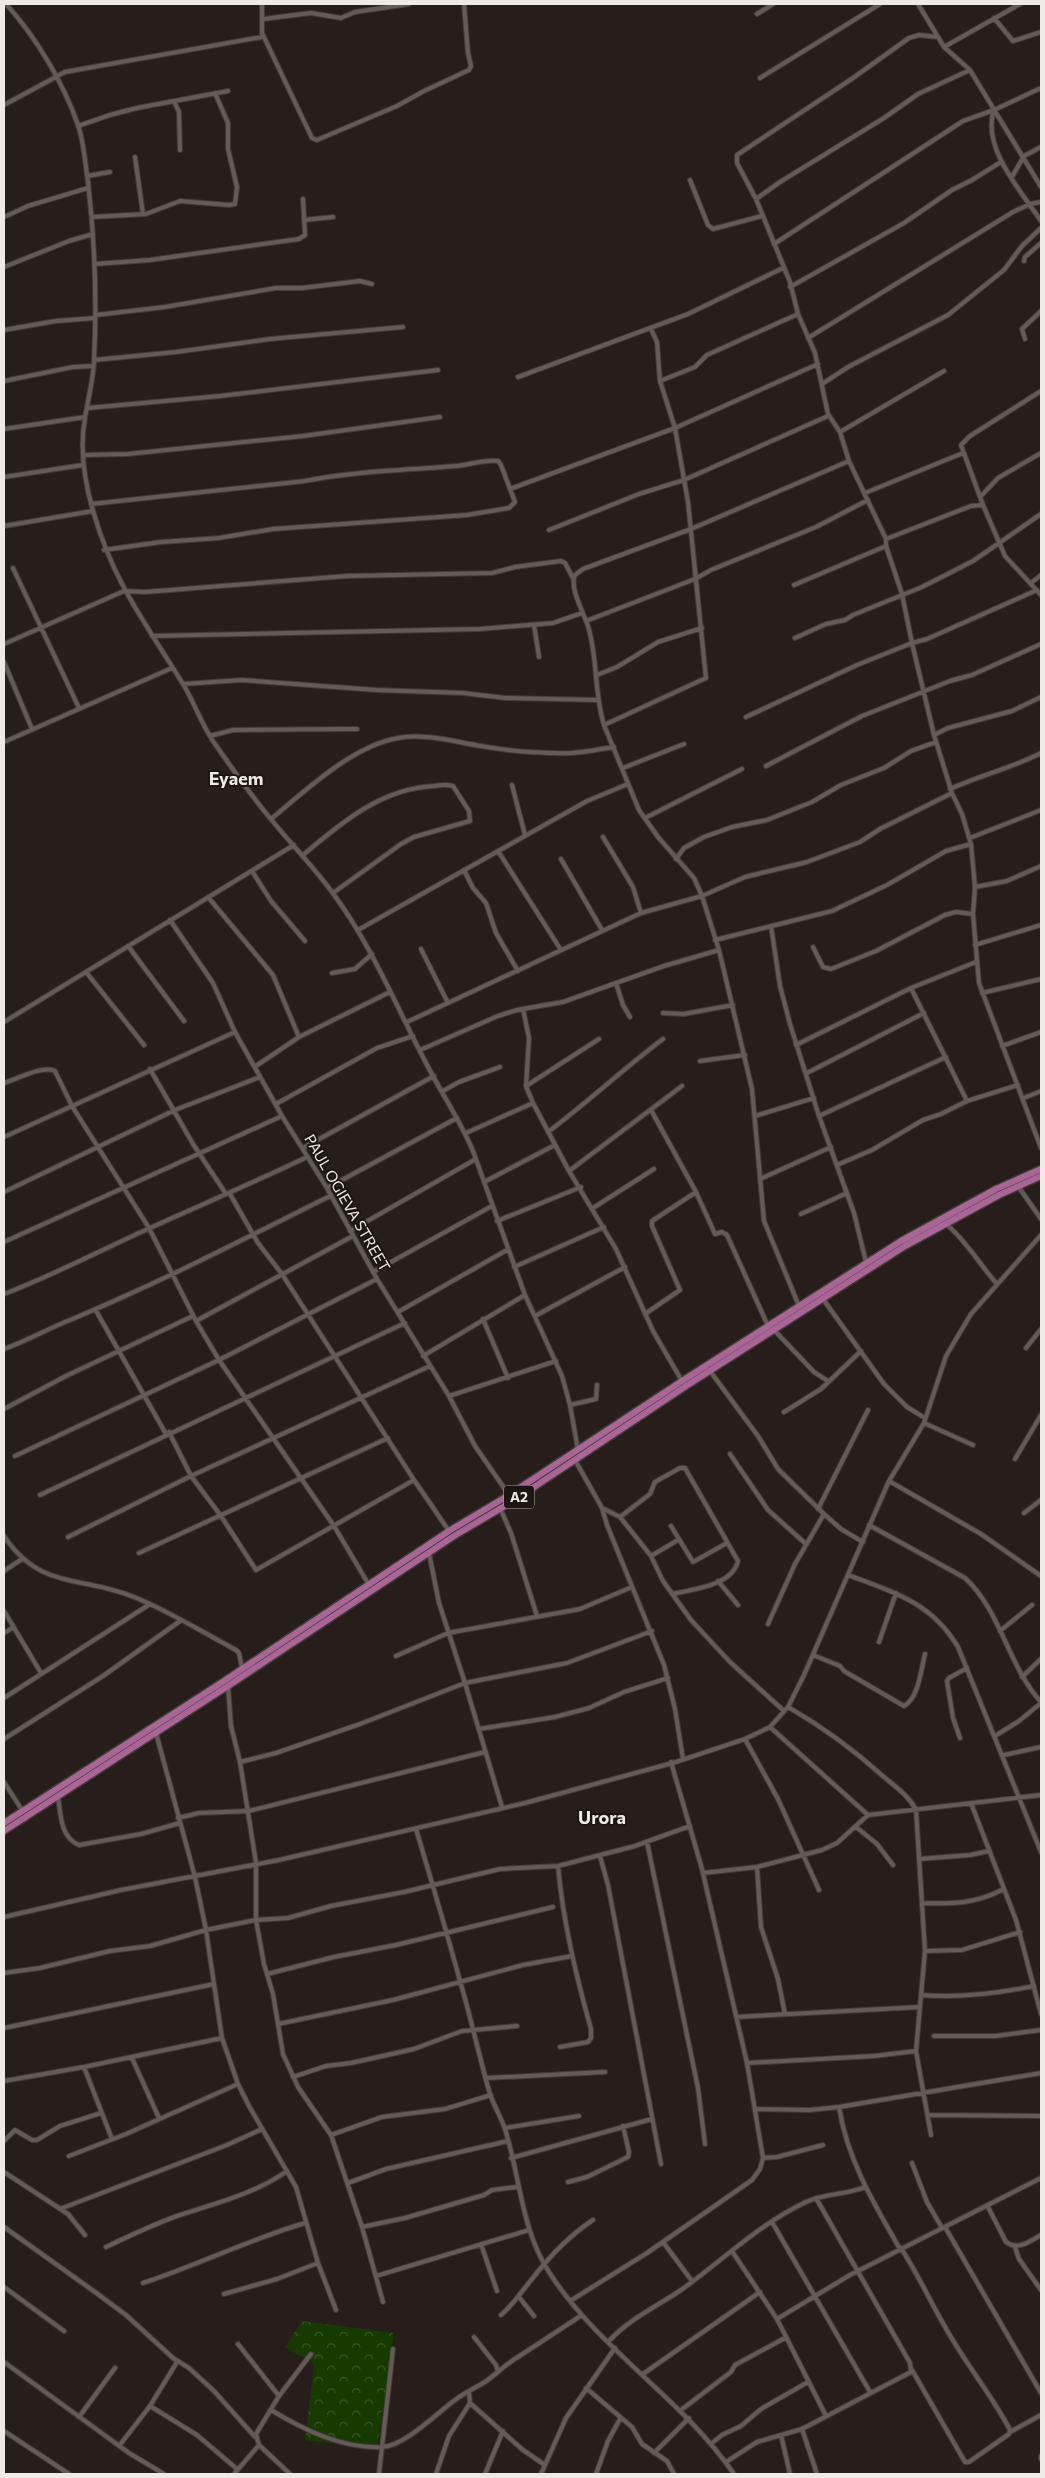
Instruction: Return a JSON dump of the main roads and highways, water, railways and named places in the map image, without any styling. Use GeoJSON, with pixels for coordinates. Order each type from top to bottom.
{"type":"FeatureCollection","features":[{"type":"Feature","properties":{"kind":"highway","name":"A2"},"geometry":{"type":"LineString","coordinates":[[4,1823],[370,1585],[449,1531],[509,1495],[866,1262],[996,1189],[1041,1169]]}},
{"type":"Feature","properties":{"kind":"highway","name":"A2"},"geometry":{"type":"LineString","coordinates":[[4,1831],[429,1553],[905,1246],[1018,1186],[1041,1176]]}},
{"type":"Feature","properties":{"kind":"district","name":"Eyaem"},"geometry":{"type":"Point","coordinates":[236,779]}},
{"type":"Feature","properties":{"kind":"district","name":"Urora"},"geometry":{"type":"Point","coordinates":[602,1818]}}]}
